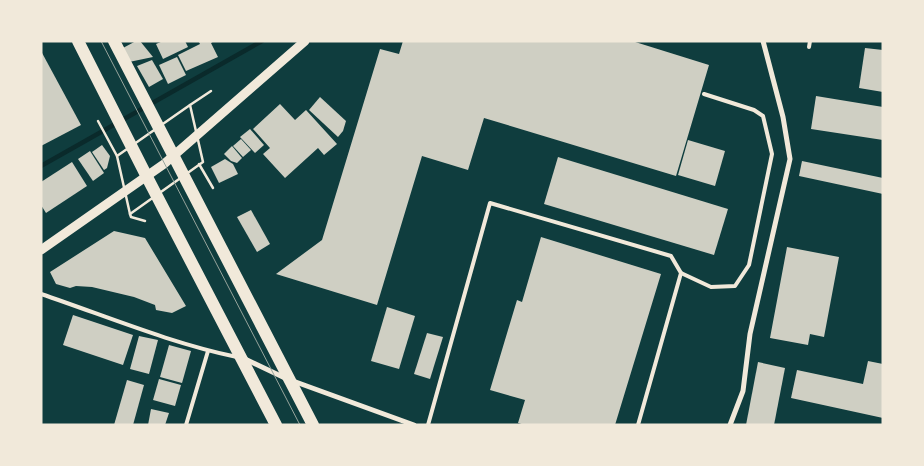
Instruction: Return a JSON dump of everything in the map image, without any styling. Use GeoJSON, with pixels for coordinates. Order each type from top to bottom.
{"type":"FeatureCollection","features":[{"type":"Feature","properties":{"kind":"main road"},"geometry":{"type":"LineString","coordinates":[[78,41],[146,177],[276,425]]}},
{"type":"Feature","properties":{"kind":"main road"},"geometry":{"type":"LineString","coordinates":[[114,41],[313,425]]}},
{"type":"Feature","properties":{"kind":"street"},"geometry":{"type":"LineString","coordinates":[[41,250],[174,156],[305,41]]}},
{"type":"Feature","properties":{"kind":"street"},"geometry":{"type":"LineString","coordinates":[[730,425],[743,391],[750,334],[790,159],[783,117],[763,41]]}},
{"type":"Feature","properties":{"kind":"street"},"geometry":{"type":"LineString","coordinates":[[242,358],[289,380],[414,425]]}},
{"type":"Feature","properties":{"kind":"lane"},"geometry":{"type":"LineString","coordinates":[[809,46],[810,41]]}},
{"type":"Feature","properties":{"kind":"lane"},"geometry":{"type":"LineString","coordinates":[[428,425],[490,202],[671,256],[681,272],[711,287],[735,286],[750,266],[772,154],[762,116],[754,110],[704,94]]}},
{"type":"Feature","properties":{"kind":"lane"},"geometry":{"type":"LineString","coordinates":[[638,425],[681,272]]}},
{"type":"Feature","properties":{"kind":"lane"},"geometry":{"type":"LineString","coordinates":[[41,294],[208,351],[242,358]]}},
{"type":"Feature","properties":{"kind":"lane"},"geometry":{"type":"LineString","coordinates":[[186,425],[208,351]]}},
{"type":"Feature","properties":{"kind":"path"},"geometry":{"type":"LineString","coordinates":[[190,105],[211,91]]}},
{"type":"Feature","properties":{"kind":"path"},"geometry":{"type":"LineString","coordinates":[[98,121],[117,156]]}},
{"type":"Feature","properties":{"kind":"path"},"geometry":{"type":"LineString","coordinates":[[199,164],[213,188]]}},
{"type":"Feature","properties":{"kind":"path"},"geometry":{"type":"LineString","coordinates":[[130,214],[145,221]]}},
{"type":"Feature","properties":{"kind":"building"},"geometry":{"type":"Polygon","coordinates":[[[136,41],[140,41],[153,57],[129,62],[123,48],[136,41]]]}},
{"type":"Feature","properties":{"kind":"building"},"geometry":{"type":"Polygon","coordinates":[[[163,41],[185,41],[188,47],[163,59],[156,44],[163,41]]]}},
{"type":"Feature","properties":{"kind":"building"},"geometry":{"type":"Polygon","coordinates":[[[214,41],[211,43],[218,57],[186,71],[178,55],[200,44],[199,42],[214,41]]]}},
{"type":"Feature","properties":{"kind":"building"},"geometry":{"type":"Polygon","coordinates":[[[403,41],[632,41],[709,65],[676,176],[484,118],[468,170],[422,156],[377,305],[276,274],[322,240],[380,49],[399,54],[403,41]]]}},
{"type":"Feature","properties":{"kind":"building"},"geometry":{"type":"Polygon","coordinates":[[[865,48],[883,50],[883,92],[859,88],[865,48]]]}},
{"type":"Feature","properties":{"kind":"building"},"geometry":{"type":"Polygon","coordinates":[[[41,51],[81,125],[41,146],[41,51]]]}},
{"type":"Feature","properties":{"kind":"building"},"geometry":{"type":"Polygon","coordinates":[[[177,57],[186,75],[168,84],[159,65],[177,57]]]}},
{"type":"Feature","properties":{"kind":"building"},"geometry":{"type":"Polygon","coordinates":[[[152,60],[163,79],[149,87],[137,66],[152,60]]]}},
{"type":"Feature","properties":{"kind":"building"},"geometry":{"type":"Polygon","coordinates":[[[816,96],[883,107],[883,140],[811,129],[816,96]]]}},
{"type":"Feature","properties":{"kind":"building"},"geometry":{"type":"Polygon","coordinates":[[[320,97],[346,121],[343,131],[338,137],[309,110],[320,97]]]}},
{"type":"Feature","properties":{"kind":"building"},"geometry":{"type":"Polygon","coordinates":[[[280,104],[295,120],[306,110],[337,144],[324,155],[318,148],[285,178],[263,154],[270,148],[253,129],[280,104]]]}},
{"type":"Feature","properties":{"kind":"building"},"geometry":{"type":"Polygon","coordinates":[[[250,129],[264,145],[255,153],[240,137],[250,129]]]}},
{"type":"Feature","properties":{"kind":"building"},"geometry":{"type":"Polygon","coordinates":[[[241,139],[251,150],[243,157],[233,146],[241,139]]]}},
{"type":"Feature","properties":{"kind":"building"},"geometry":{"type":"Polygon","coordinates":[[[688,140],[725,151],[715,186],[678,175],[688,140]]]}},
{"type":"Feature","properties":{"kind":"building"},"geometry":{"type":"Polygon","coordinates":[[[102,145],[110,156],[107,168],[104,170],[92,152],[102,145]]]}},
{"type":"Feature","properties":{"kind":"building"},"geometry":{"type":"Polygon","coordinates":[[[232,146],[242,158],[237,163],[231,161],[224,154],[232,146]]]}},
{"type":"Feature","properties":{"kind":"building"},"geometry":{"type":"Polygon","coordinates":[[[90,151],[104,173],[93,181],[78,159],[90,151]]]}},
{"type":"Feature","properties":{"kind":"building"},"geometry":{"type":"Polygon","coordinates":[[[558,157],[728,209],[714,255],[544,204],[558,157]]]}},
{"type":"Feature","properties":{"kind":"building"},"geometry":{"type":"Polygon","coordinates":[[[225,159],[233,164],[238,174],[219,183],[211,167],[225,159]]]}},
{"type":"Feature","properties":{"kind":"building"},"geometry":{"type":"Polygon","coordinates":[[[802,161],[883,178],[883,194],[799,176],[802,161]]]}},
{"type":"Feature","properties":{"kind":"building"},"geometry":{"type":"Polygon","coordinates":[[[72,162],[87,186],[46,213],[41,205],[41,182],[72,162]]]}},
{"type":"Feature","properties":{"kind":"building"},"geometry":{"type":"Polygon","coordinates":[[[251,210],[270,244],[257,252],[237,217],[251,210]]]}},
{"type":"Feature","properties":{"kind":"building"},"geometry":{"type":"Polygon","coordinates":[[[114,231],[145,238],[186,306],[172,313],[156,310],[155,305],[134,297],[92,287],[76,286],[70,288],[56,284],[50,272],[114,231]]]}},
{"type":"Feature","properties":{"kind":"building"},"geometry":{"type":"Polygon","coordinates":[[[541,237],[661,274],[615,425],[525,425],[518,423],[525,400],[490,390],[517,300],[522,302],[541,237]]]}},
{"type":"Feature","properties":{"kind":"building"},"geometry":{"type":"Polygon","coordinates":[[[787,247],[839,257],[824,337],[810,334],[808,345],[770,338],[787,247]]]}},
{"type":"Feature","properties":{"kind":"building"},"geometry":{"type":"Polygon","coordinates":[[[387,307],[415,316],[399,369],[371,361],[387,307]]]}},
{"type":"Feature","properties":{"kind":"building"},"geometry":{"type":"Polygon","coordinates":[[[73,315],[133,335],[123,365],[63,345],[73,315]]]}},
{"type":"Feature","properties":{"kind":"building"},"geometry":{"type":"Polygon","coordinates":[[[427,333],[443,337],[430,379],[414,374],[427,333]]]}},
{"type":"Feature","properties":{"kind":"building"},"geometry":{"type":"Polygon","coordinates":[[[139,336],[158,340],[149,374],[130,369],[139,336]]]}},
{"type":"Feature","properties":{"kind":"building"},"geometry":{"type":"Polygon","coordinates":[[[169,345],[191,351],[182,383],[160,377],[169,345]]]}},
{"type":"Feature","properties":{"kind":"building"},"geometry":{"type":"Polygon","coordinates":[[[868,361],[883,364],[883,418],[791,398],[797,370],[863,384],[868,361]]]}},
{"type":"Feature","properties":{"kind":"building"},"geometry":{"type":"Polygon","coordinates":[[[758,362],[785,368],[774,425],[746,425],[758,362]]]}},
{"type":"Feature","properties":{"kind":"building"},"geometry":{"type":"Polygon","coordinates":[[[159,379],[181,385],[175,406],[153,400],[159,379]]]}},
{"type":"Feature","properties":{"kind":"building"},"geometry":{"type":"Polygon","coordinates":[[[127,380],[144,385],[133,425],[114,425],[127,380]]]}},
{"type":"Feature","properties":{"kind":"building"},"geometry":{"type":"Polygon","coordinates":[[[151,409],[169,413],[165,425],[148,425],[151,409]]]}},
{"type":"Feature","properties":{"kind":"waterway"},"geometry":{"type":"LineString","coordinates":[[41,166],[262,41]]}},
{"type":"Feature","properties":{"kind":"tram line"},"geometry":{"type":"LineString","coordinates":[[101,41],[300,425]]}}]}
